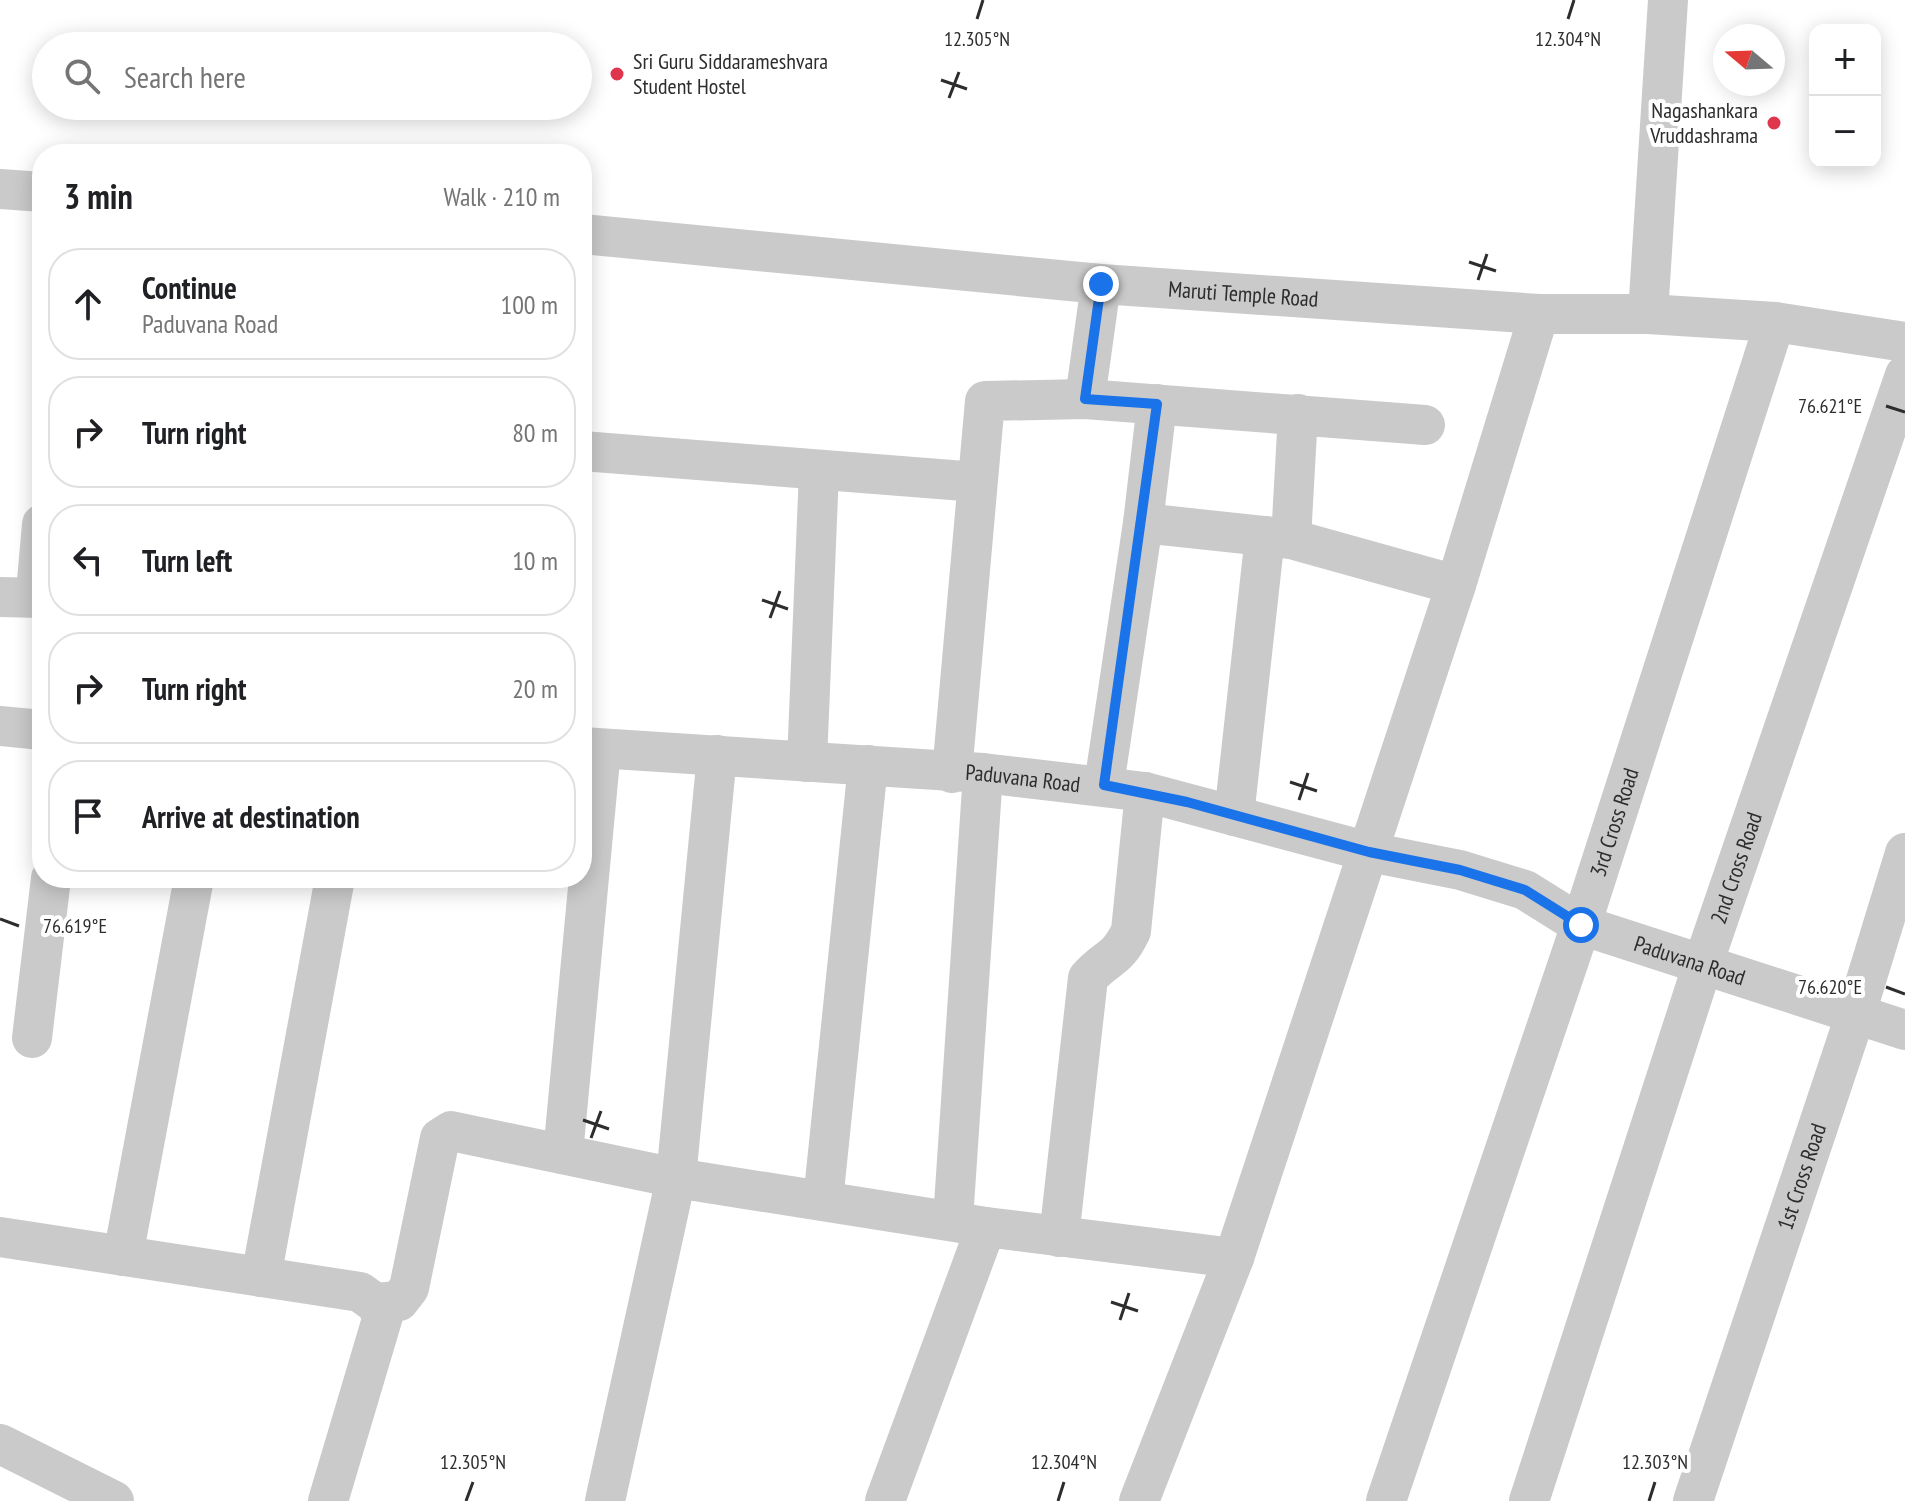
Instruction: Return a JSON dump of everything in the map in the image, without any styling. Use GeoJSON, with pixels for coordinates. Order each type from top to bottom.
{"type":"FeatureCollection","features":[{"type":"Feature","properties":{"kind":"street"},"geometry":{"type":"LineString","coordinates":[[1648,314],[1668,0]]}},
{"type":"Feature","properties":{"kind":"street"},"geometry":{"type":"LineString","coordinates":[[0,189],[32,191]]}},
{"type":"Feature","properties":{"kind":"street","name":"Maruti Temple Road"},"geometry":{"type":"LineString","coordinates":[[592,235],[1101,284],[1539,314],[1648,314],[1775,322],[1905,342]]}},
{"type":"Feature","properties":{"kind":"street"},"geometry":{"type":"LineString","coordinates":[[1085,399],[1101,284]]}},
{"type":"Feature","properties":{"kind":"street"},"geometry":{"type":"LineString","coordinates":[[1139,1501],[1234,1258],[1456,585],[1539,314]]}},
{"type":"Feature","properties":{"kind":"street","name":"3rd Cross Road"},"geometry":{"type":"LineString","coordinates":[[1386,1501],[1581,925],[1775,322]]}},
{"type":"Feature","properties":{"kind":"street","name":"2nd Cross Road"},"geometry":{"type":"LineString","coordinates":[[1529,1501],[1703,964],[1905,375]]}},
{"type":"Feature","properties":{"kind":"street"},"geometry":{"type":"LineString","coordinates":[[885,1501],[970,1224],[967,773],[977,482],[985,401],[1085,399],[1425,425]]}},
{"type":"Feature","properties":{"kind":"street"},"geometry":{"type":"LineString","coordinates":[[1104,785],[1143,523],[1157,404]]}},
{"type":"Feature","properties":{"kind":"street"},"geometry":{"type":"LineString","coordinates":[[1234,816],[1298,414]]}},
{"type":"Feature","properties":{"kind":"street"},"geometry":{"type":"LineString","coordinates":[[592,452],[977,482]]}},
{"type":"Feature","properties":{"kind":"street"},"geometry":{"type":"LineString","coordinates":[[807,762],[819,471]]}},
{"type":"Feature","properties":{"kind":"street"},"geometry":{"type":"LineString","coordinates":[[1143,523],[1278,537],[1456,585]]}},
{"type":"Feature","properties":{"kind":"street"},"geometry":{"type":"LineString","coordinates":[[0,597],[32,596]]}},
{"type":"Feature","properties":{"kind":"street"},"geometry":{"type":"LineString","coordinates":[[0,726],[32,729]]}},
{"type":"Feature","properties":{"kind":"street","name":"Paduvana Road"},"geometry":{"type":"LineString","coordinates":[[592,748],[868,765],[1104,785],[1145,792],[1369,852],[1460,870],[1525,890],[1581,925],[1905,1030]]}},
{"type":"Feature","properties":{"kind":"street"},"geometry":{"type":"LineString","coordinates":[[605,1501],[676,1178],[717,755]]}},
{"type":"Feature","properties":{"kind":"street"},"geometry":{"type":"LineString","coordinates":[[823,1201],[868,765]]}},
{"type":"Feature","properties":{"kind":"street"},"geometry":{"type":"LineString","coordinates":[[1059,1237],[1088,978],[1097,967],[1121,952],[1131,931],[1145,792]]}},
{"type":"Feature","properties":{"kind":"street","name":"1st Cross Road"},"geometry":{"type":"LineString","coordinates":[[1693,1501],[1856,1013],[1905,853]]}},
{"type":"Feature","properties":{"kind":"street"},"geometry":{"type":"LineString","coordinates":[[32,1038],[50,888]]}},
{"type":"Feature","properties":{"kind":"street"},"geometry":{"type":"LineString","coordinates":[[123,1256],[192,888]]}},
{"type":"Feature","properties":{"kind":"street"},"geometry":{"type":"LineString","coordinates":[[261,1277],[333,888]]}},
{"type":"Feature","properties":{"kind":"street"},"geometry":{"type":"LineString","coordinates":[[563,1154],[581,888]]}},
{"type":"Feature","properties":{"kind":"street"},"geometry":{"type":"LineString","coordinates":[[375,1303],[399,1301],[409,1288],[440,1138],[451,1131],[676,1178],[1059,1237],[1234,1258]]}},
{"type":"Feature","properties":{"kind":"street"},"geometry":{"type":"LineString","coordinates":[[0,1237],[360,1292],[375,1303],[383,1316],[328,1501]]}},
{"type":"Feature","properties":{"kind":"street"},"geometry":{"type":"LineString","coordinates":[[0,1444],[114,1501]]}},
{"type":"Feature","properties":{"kind":"place","name":"Sri Guru Siddarameshvara Student Hostel"},"geometry":{"type":"Point","coordinates":[617,74]}},
{"type":"Feature","properties":{"kind":"place","name":"Nagashankara Vruddashrama"},"geometry":{"type":"Point","coordinates":[1774,123]}},
{"type":"Feature","properties":{"kind":"route"},"geometry":{"type":"LineString","coordinates":[[1101,284],[1085,399],[1157,404],[1143,523],[1104,785],[1187,802],[1369,852],[1460,870],[1525,890],[1581,925]]}}]}
